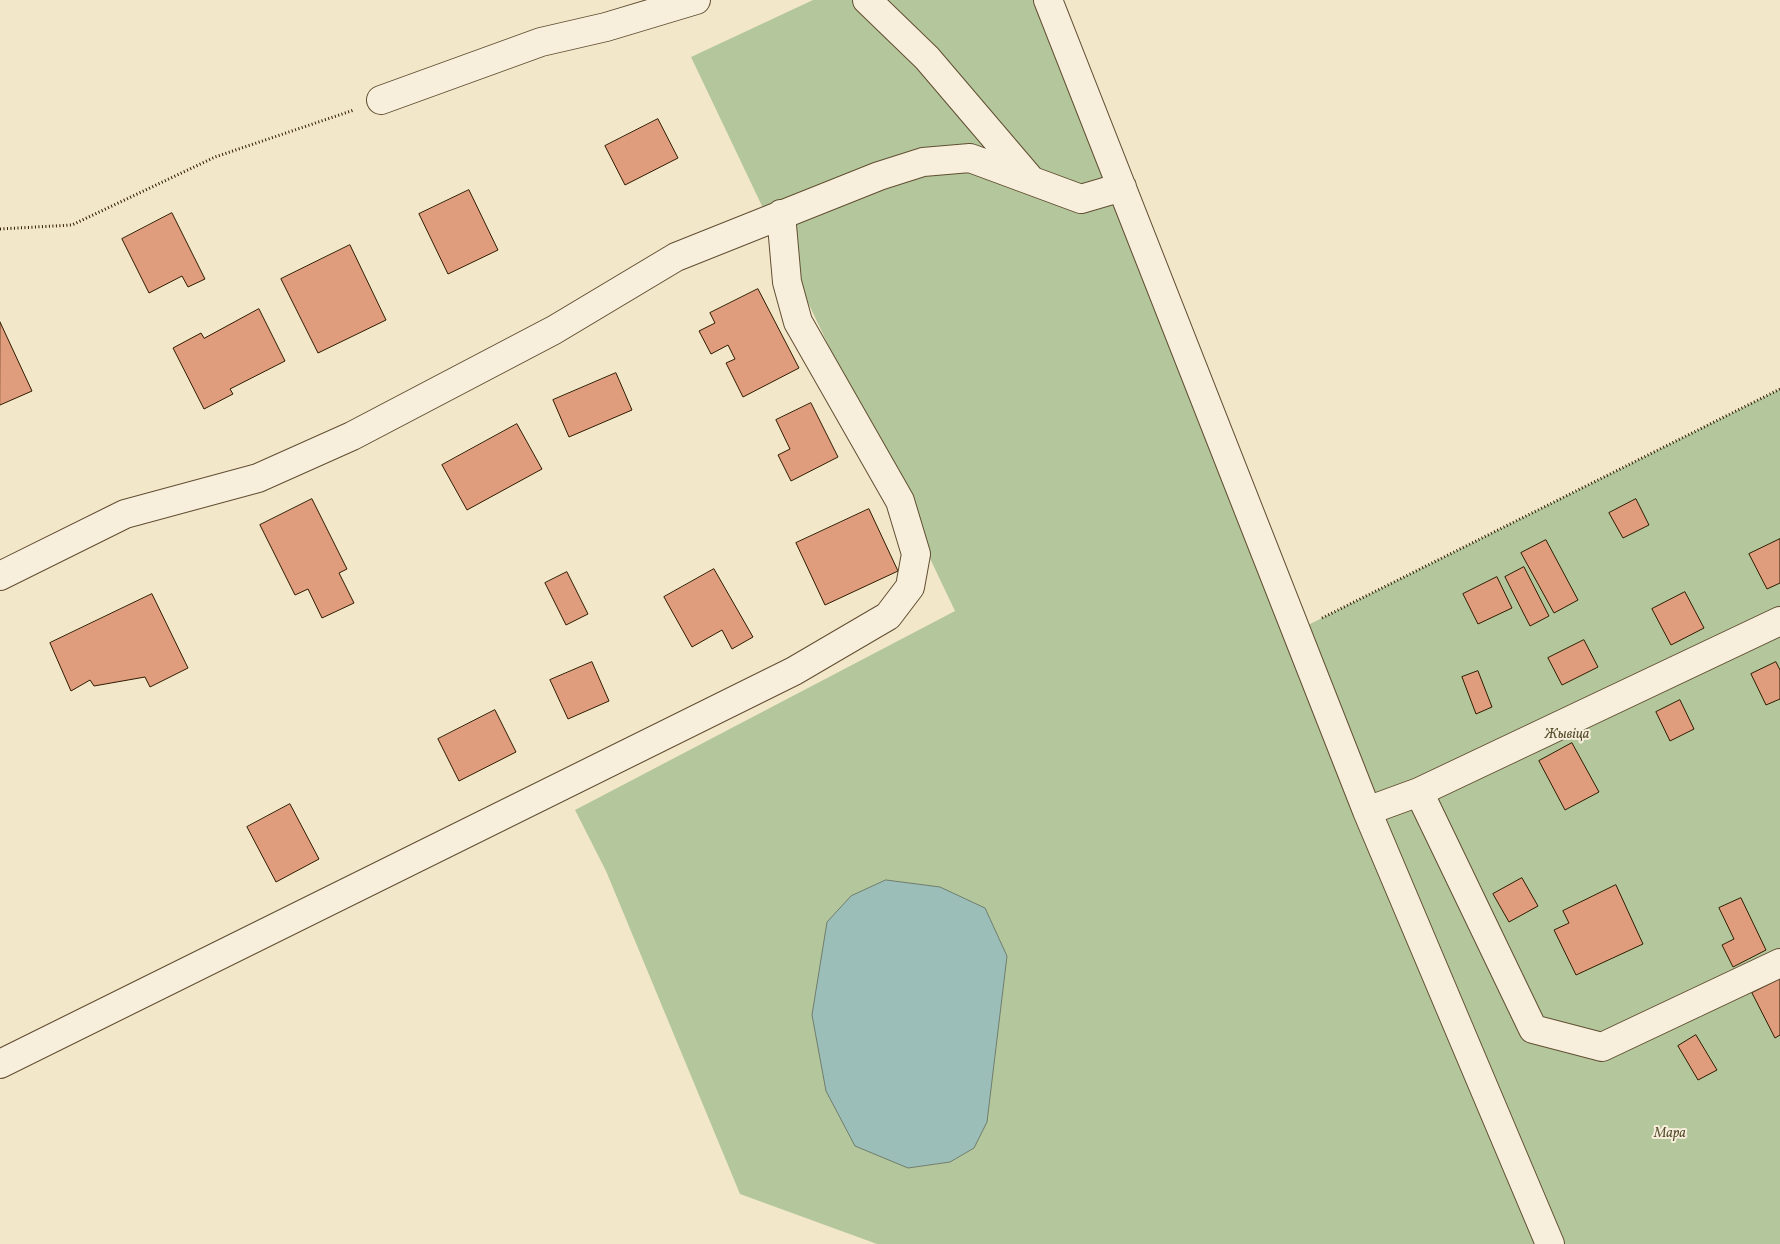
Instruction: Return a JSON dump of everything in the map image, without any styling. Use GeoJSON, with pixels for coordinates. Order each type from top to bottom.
{"type":"FeatureCollection","features":[{"type":"Feature","properties":{"kind":"street"},"geometry":{"type":"LineString","coordinates":[[381,100],[541,42],[606,27],[696,0]]}},
{"type":"Feature","properties":{"kind":"street"},"geometry":{"type":"LineString","coordinates":[[867,0],[926,58],[1033,183]]}},
{"type":"Feature","properties":{"kind":"street"},"geometry":{"type":"LineString","coordinates":[[1048,0],[1367,811],[1550,1244]]}},
{"type":"Feature","properties":{"kind":"street"},"geometry":{"type":"LineString","coordinates":[[0,576],[126,514],[258,478],[352,436],[554,330],[676,257],[781,214],[923,162],[970,158],[1033,183],[1082,199],[1122,187]]}},
{"type":"Feature","properties":{"kind":"street"},"geometry":{"type":"LineString","coordinates":[[0,1064],[794,671],[888,616],[910,587],[916,554],[900,501],[798,322],[787,282],[781,214]]}},
{"type":"Feature","properties":{"kind":"street"},"geometry":{"type":"LineString","coordinates":[[1367,811],[1420,792],[1780,621]]}},
{"type":"Feature","properties":{"kind":"street"},"geometry":{"type":"LineString","coordinates":[[1420,792],[1533,1029],[1602,1047],[1780,963]]}},
{"type":"Feature","properties":{"kind":"path"},"geometry":{"type":"LineString","coordinates":[[0,229],[72,225],[215,157],[381,100]]}},
{"type":"Feature","properties":{"kind":"path"},"geometry":{"type":"LineString","coordinates":[[1296,631],[1780,389]]}},
{"type":"Feature","properties":{"kind":"green space"},"geometry":{"type":"Polygon","coordinates":[[[813,0],[1048,0],[1296,631],[1780,389],[1780,1244],[877,1244],[740,1194],[606,871],[575,810],[955,611],[691,57],[813,0]],[[974,1148],[908,1168],[950,1162],[974,1148]]]}},
{"type":"Feature","properties":{"kind":"water"},"geometry":{"type":"Polygon","coordinates":[[[886,880],[940,887],[985,908],[1007,956],[987,1122],[974,1148],[950,1162],[908,1168],[855,1146],[826,1091],[812,1015],[827,922],[851,896],[886,880]]]}},
{"type":"Feature","properties":{"kind":"building"},"geometry":{"type":"Polygon","coordinates":[[[658,119],[678,158],[625,185],[605,146],[658,119]]]}},
{"type":"Feature","properties":{"kind":"building"},"geometry":{"type":"Polygon","coordinates":[[[469,190],[498,250],[448,274],[419,214],[469,190]]]}},
{"type":"Feature","properties":{"kind":"building"},"geometry":{"type":"Polygon","coordinates":[[[172,213],[205,279],[188,287],[182,276],[149,293],[122,239],[172,213]]]}},
{"type":"Feature","properties":{"kind":"building"},"geometry":{"type":"Polygon","coordinates":[[[350,245],[386,320],[318,353],[281,279],[350,245]]]}},
{"type":"Feature","properties":{"kind":"building"},"geometry":{"type":"Polygon","coordinates":[[[758,289],[799,368],[743,397],[726,363],[735,359],[728,345],[711,354],[699,331],[715,323],[710,313],[758,289]]]}},
{"type":"Feature","properties":{"kind":"building"},"geometry":{"type":"Polygon","coordinates":[[[259,309],[285,361],[230,389],[233,394],[204,409],[173,348],[201,333],[204,338],[259,309]]]}},
{"type":"Feature","properties":{"kind":"building"},"geometry":{"type":"Polygon","coordinates":[[[0,322],[32,391],[0,405],[0,322]]]}},
{"type":"Feature","properties":{"kind":"building"},"geometry":{"type":"Polygon","coordinates":[[[616,373],[632,410],[569,437],[553,400],[616,373]]]}},
{"type":"Feature","properties":{"kind":"building"},"geometry":{"type":"Polygon","coordinates":[[[811,403],[838,457],[791,481],[778,455],[790,449],[776,420],[811,403]]]}},
{"type":"Feature","properties":{"kind":"building"},"geometry":{"type":"Polygon","coordinates":[[[517,424],[542,469],[467,510],[442,465],[517,424]]]}},
{"type":"Feature","properties":{"kind":"building"},"geometry":{"type":"Polygon","coordinates":[[[312,499],[347,569],[339,573],[354,603],[322,618],[308,589],[295,595],[260,525],[312,499]]]}},
{"type":"Feature","properties":{"kind":"building"},"geometry":{"type":"Polygon","coordinates":[[[1636,499],[1649,525],[1623,538],[1609,513],[1636,499]]]}},
{"type":"Feature","properties":{"kind":"building"},"geometry":{"type":"Polygon","coordinates":[[[869,509],[898,571],[825,605],[796,543],[869,509]]]}},
{"type":"Feature","properties":{"kind":"building"},"geometry":{"type":"Polygon","coordinates":[[[1780,539],[1780,583],[1767,589],[1749,554],[1780,539]]]}},
{"type":"Feature","properties":{"kind":"building"},"geometry":{"type":"Polygon","coordinates":[[[1546,540],[1578,600],[1554,613],[1521,553],[1546,540]]]}},
{"type":"Feature","properties":{"kind":"building"},"geometry":{"type":"Polygon","coordinates":[[[1524,567],[1549,616],[1530,626],[1505,577],[1524,567]]]}},
{"type":"Feature","properties":{"kind":"building"},"geometry":{"type":"Polygon","coordinates":[[[714,569],[753,637],[732,649],[722,630],[692,647],[664,597],[714,569]]]}},
{"type":"Feature","properties":{"kind":"building"},"geometry":{"type":"Polygon","coordinates":[[[567,572],[588,614],[566,625],[545,583],[567,572]]]}},
{"type":"Feature","properties":{"kind":"building"},"geometry":{"type":"Polygon","coordinates":[[[1497,577],[1512,608],[1478,624],[1463,594],[1497,577]]]}},
{"type":"Feature","properties":{"kind":"building"},"geometry":{"type":"Polygon","coordinates":[[[1685,592],[1704,628],[1671,645],[1652,609],[1685,592]]]}},
{"type":"Feature","properties":{"kind":"building"},"geometry":{"type":"Polygon","coordinates":[[[152,594],[188,668],[150,687],[145,677],[94,686],[90,680],[71,691],[50,643],[152,594]]]}},
{"type":"Feature","properties":{"kind":"building"},"geometry":{"type":"Polygon","coordinates":[[[1584,640],[1598,667],[1562,685],[1548,658],[1584,640]]]}},
{"type":"Feature","properties":{"kind":"building"},"geometry":{"type":"Polygon","coordinates":[[[592,662],[609,701],[568,719],[550,680],[592,662]]]}},
{"type":"Feature","properties":{"kind":"building"},"geometry":{"type":"Polygon","coordinates":[[[1776,662],[1780,670],[1780,699],[1766,705],[1751,674],[1776,662]]]}},
{"type":"Feature","properties":{"kind":"building"},"geometry":{"type":"Polygon","coordinates":[[[1478,671],[1492,707],[1476,714],[1462,677],[1478,671]]]}},
{"type":"Feature","properties":{"kind":"building"},"geometry":{"type":"Polygon","coordinates":[[[1680,700],[1694,729],[1670,741],[1656,712],[1680,700]]]}},
{"type":"Feature","properties":{"kind":"building"},"geometry":{"type":"Polygon","coordinates":[[[495,710],[516,752],[459,781],[438,739],[495,710]]]}},
{"type":"Feature","properties":{"kind":"building"},"geometry":{"type":"Polygon","coordinates":[[[1572,743],[1599,792],[1565,810],[1539,761],[1572,743]]]}},
{"type":"Feature","properties":{"kind":"building"},"geometry":{"type":"Polygon","coordinates":[[[290,804],[319,859],[276,882],[247,827],[290,804]]]}},
{"type":"Feature","properties":{"kind":"building"},"geometry":{"type":"Polygon","coordinates":[[[1522,878],[1538,906],[1509,922],[1493,894],[1522,878]]]}},
{"type":"Feature","properties":{"kind":"building"},"geometry":{"type":"Polygon","coordinates":[[[1616,885],[1643,944],[1576,975],[1554,930],[1569,923],[1563,911],[1616,885]]]}},
{"type":"Feature","properties":{"kind":"building"},"geometry":{"type":"Polygon","coordinates":[[[1741,898],[1766,950],[1733,967],[1722,945],[1734,939],[1719,908],[1741,898]]]}},
{"type":"Feature","properties":{"kind":"building"},"geometry":{"type":"Polygon","coordinates":[[[1780,979],[1780,1035],[1775,1038],[1752,993],[1780,979]]]}},
{"type":"Feature","properties":{"kind":"building"},"geometry":{"type":"Polygon","coordinates":[[[1696,1035],[1717,1070],[1698,1080],[1678,1046],[1696,1035]]]}},
{"type":"Feature","properties":{"kind":"park label","name":"Жывіца"},"geometry":{"type":"Point","coordinates":[1567,735]}},
{"type":"Feature","properties":{"kind":"park label","name":"Мара"},"geometry":{"type":"Point","coordinates":[1670,1134]}}]}
